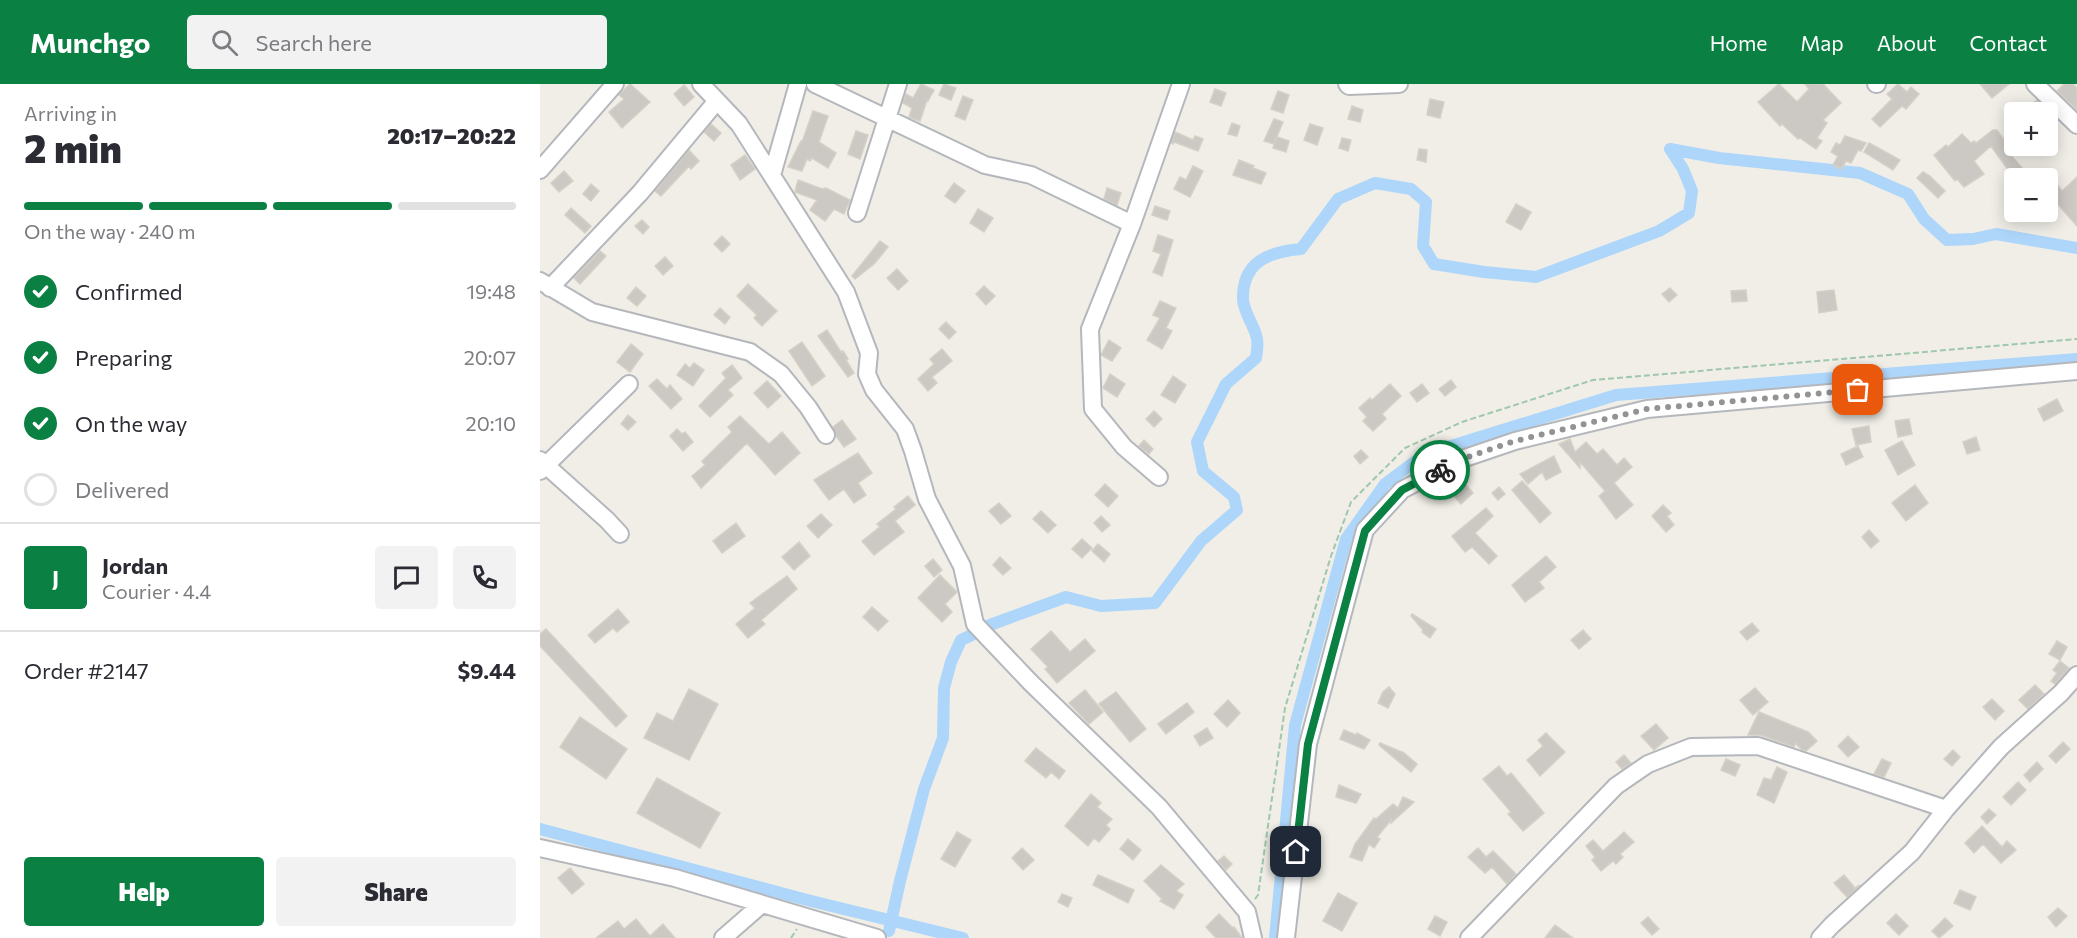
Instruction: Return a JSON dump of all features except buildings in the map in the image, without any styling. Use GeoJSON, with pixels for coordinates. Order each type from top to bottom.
{"type":"FeatureCollection","features":[{"type":"Feature","properties":{"kind":"street"},"geometry":{"type":"LineString","coordinates":[[540,170],[615,84]]}},
{"type":"Feature","properties":{"kind":"street"},"geometry":{"type":"LineString","coordinates":[[701,84],[739,124],[846,291],[869,352],[867,374],[874,390],[905,429],[927,499],[962,566],[975,624],[1031,683],[1160,807],[1247,912],[1253,938]]}},
{"type":"Feature","properties":{"kind":"street"},"geometry":{"type":"LineString","coordinates":[[772,175],[798,84]]}},
{"type":"Feature","properties":{"kind":"street"},"geometry":{"type":"LineString","coordinates":[[815,84],[986,165],[1031,175],[1132,224]]}},
{"type":"Feature","properties":{"kind":"street"},"geometry":{"type":"LineString","coordinates":[[857,213],[898,84]]}},
{"type":"Feature","properties":{"kind":"street"},"geometry":{"type":"LineString","coordinates":[[1158,477],[1124,447],[1093,409],[1090,328],[1132,224],[1181,84]]}},
{"type":"Feature","properties":{"kind":"street"},"geometry":{"type":"LineString","coordinates":[[1347,84],[1349,86],[1399,84]]}},
{"type":"Feature","properties":{"kind":"street"},"geometry":{"type":"LineString","coordinates":[[2036,84],[2077,125]]}},
{"type":"Feature","properties":{"kind":"street"},"geometry":{"type":"LineString","coordinates":[[716,102],[640,193],[545,285],[592,312],[750,352],[781,374],[808,407],[826,435]]}},
{"type":"Feature","properties":{"kind":"street"},"geometry":{"type":"LineString","coordinates":[[1287,938],[1308,744],[1365,531],[1402,490],[1459,460],[1515,441],[1647,409],[2077,371]]}},
{"type":"Feature","properties":{"kind":"street"},"geometry":{"type":"LineString","coordinates":[[620,534],[607,520],[542,466],[629,384]]}},
{"type":"Feature","properties":{"kind":"street"},"geometry":{"type":"LineString","coordinates":[[1820,938],[1912,852],[1946,809],[2001,747],[2069,694],[2077,675]]}},
{"type":"Feature","properties":{"kind":"street"},"geometry":{"type":"LineString","coordinates":[[1469,938],[1616,786],[1648,764],[1691,747],[1758,746],[1946,809]]}},
{"type":"Feature","properties":{"kind":"street"},"geometry":{"type":"LineString","coordinates":[[540,848],[675,878],[877,938]]}},
{"type":"Feature","properties":{"kind":"street"},"geometry":{"type":"LineString","coordinates":[[723,938],[762,904]]}},
{"type":"Feature","properties":{"kind":"path"},"geometry":{"type":"LineString","coordinates":[[1247,912],[1258,895],[1285,708],[1332,556],[1351,502],[1405,448],[1461,422],[1593,380],[2077,339]]}},
{"type":"Feature","properties":{"kind":"waterway"},"geometry":{"type":"LineString","coordinates":[[990,625],[1066,597],[1101,606],[1155,603],[1201,541],[1237,510],[1234,497],[1203,471],[1197,442],[1226,384],[1256,358],[1257,338],[1243,300],[1247,276],[1259,261],[1268,256],[1301,249],[1338,199],[1375,183],[1411,189],[1426,202],[1423,246],[1434,264],[1536,277],[1659,231],[1689,213],[1692,191],[1683,169],[1670,149],[1719,158],[1860,173],[1908,194],[1924,219],[1947,240],[1973,239],[1996,234],[2077,248]]}},
{"type":"Feature","properties":{"kind":"waterway"},"geometry":{"type":"LineString","coordinates":[[1275,938],[1295,725],[1346,539],[1385,484],[1425,454],[1616,395],[2077,359]]}},
{"type":"Feature","properties":{"kind":"waterway"},"geometry":{"type":"LineString","coordinates":[[889,931],[924,789],[943,738],[944,688],[951,662],[961,640],[972,635]]}},
{"type":"Feature","properties":{"kind":"waterway"},"geometry":{"type":"LineString","coordinates":[[540,829],[811,901],[963,938]]}},
{"type":"Feature","properties":{"kind":"way so far"},"geometry":{"type":"LineString","coordinates":[[1440,470],[1459,460],[1515,441],[1647,409],[1858,390]]}},
{"type":"Feature","properties":{"kind":"route"},"geometry":{"type":"LineString","coordinates":[[1296,852],[1308,744],[1365,531],[1402,490],[1440,470]]}}]}
